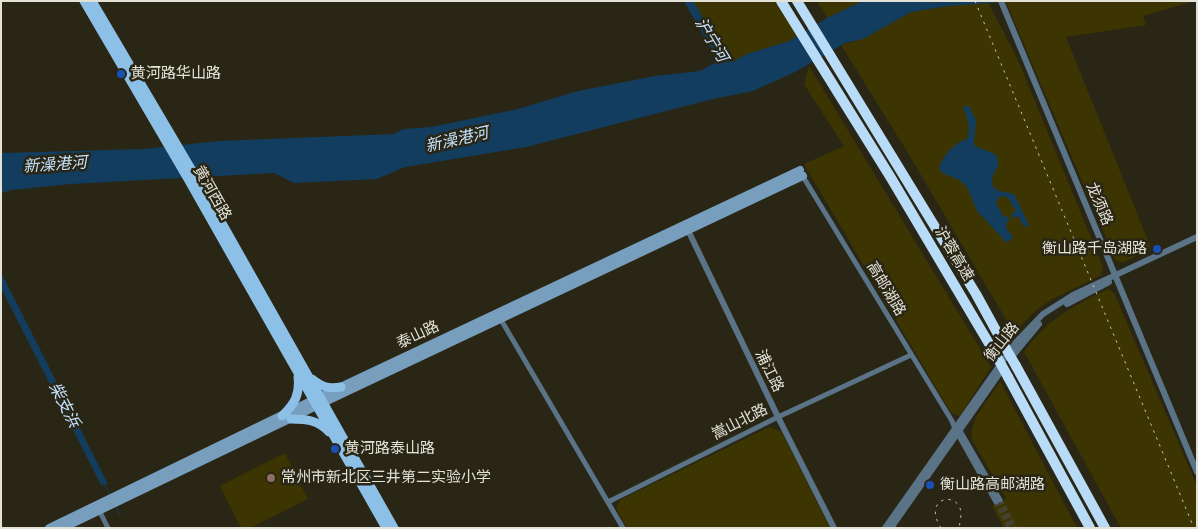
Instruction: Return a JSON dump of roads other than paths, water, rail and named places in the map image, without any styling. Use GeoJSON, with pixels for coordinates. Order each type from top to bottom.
{"type":"FeatureCollection","features":[{"type":"Feature","properties":{"kind":"highway","name":"沪蓉高速"},"geometry":{"type":"LineString","coordinates":[[781,1],[896,187],[1008,377],[1090,528]]}},
{"type":"Feature","properties":{"kind":"highway","name":"沪蓉高速"},"geometry":{"type":"LineString","coordinates":[[797,1],[976,294],[1105,528]]}},
{"type":"Feature","properties":{"kind":"main road"},"geometry":{"type":"LineString","coordinates":[[79,1],[94,18]]}},
{"type":"Feature","properties":{"kind":"main road","name":"黄河西路"},"geometry":{"type":"LineString","coordinates":[[84,1],[171,142]]}},
{"type":"Feature","properties":{"kind":"main road","name":"黄河西路"},"geometry":{"type":"LineString","coordinates":[[92,1],[318,401]]}},
{"type":"Feature","properties":{"kind":"main road"},"geometry":{"type":"LineString","coordinates":[[100,1],[100,6],[112,36]]}},
{"type":"Feature","properties":{"kind":"main road","name":"泰山路"},"geometry":{"type":"LineString","coordinates":[[49,528],[99,507],[282,416],[318,401],[801,173]]}},
{"type":"Feature","properties":{"kind":"main road","name":"泰山路"},"geometry":{"type":"LineString","coordinates":[[128,493],[291,419],[341,387],[499,316]]}},
{"type":"Feature","properties":{"kind":"main road"},"geometry":{"type":"LineString","coordinates":[[282,416],[291,408],[296,400],[301,372],[321,386],[328,388],[341,387]]}},
{"type":"Feature","properties":{"kind":"main road"},"geometry":{"type":"LineString","coordinates":[[318,401],[335,438],[386,528]]}},
{"type":"Feature","properties":{"kind":"main road"},"geometry":{"type":"LineString","coordinates":[[318,401],[394,528]]}},
{"type":"Feature","properties":{"kind":"main road"},"geometry":{"type":"LineString","coordinates":[[291,419],[306,419],[317,422],[335,438]]}},
{"type":"Feature","properties":{"kind":"main road","name":"泰山路"},"geometry":{"type":"LineString","coordinates":[[63,528],[99,507]]}},
{"type":"Feature","properties":{"kind":"street","name":"龙须路"},"geometry":{"type":"LineString","coordinates":[[1001,1],[1197,472]]}},
{"type":"Feature","properties":{"kind":"street","name":"高邮湖路"},"geometry":{"type":"LineString","coordinates":[[801,173],[956,428],[998,501]]}},
{"type":"Feature","properties":{"kind":"street","name":"浦江路"},"geometry":{"type":"LineString","coordinates":[[687,227],[778,417],[834,528]]}},
{"type":"Feature","properties":{"kind":"street","name":"衡山路"},"geometry":{"type":"LineString","coordinates":[[885,528],[956,428],[1038,324],[1051,313],[1115,277],[1197,237]]}},
{"type":"Feature","properties":{"kind":"street","name":"衡山路"},"geometry":{"type":"LineString","coordinates":[[1115,277],[1197,242]]}},
{"type":"Feature","properties":{"kind":"street"},"geometry":{"type":"LineString","coordinates":[[499,316],[622,528]]}},
{"type":"Feature","properties":{"kind":"street","name":"嵩山北路"},"geometry":{"type":"LineString","coordinates":[[608,502],[778,417],[911,356]]}},
{"type":"Feature","properties":{"kind":"street","name":"衡山路"},"geometry":{"type":"LineString","coordinates":[[891,528],[956,428]]}},
{"type":"Feature","properties":{"kind":"street"},"geometry":{"type":"LineString","coordinates":[[99,507],[108,528]]}},
{"type":"Feature","properties":{"kind":"water"},"geometry":{"type":"Polygon","coordinates":[[[684,1],[693,1],[725,54],[732,62],[747,54],[789,41],[827,18],[863,1],[1016,1],[948,6],[911,12],[863,39],[845,43],[795,72],[753,91],[713,99],[526,147],[405,167],[377,179],[294,183],[274,173],[71,184],[12,190],[1,193],[1,153],[144,149],[219,141],[394,134],[404,129],[431,127],[518,109],[578,91],[655,76],[700,71],[718,61],[684,1]]]}},
{"type":"Feature","properties":{"kind":"water"},"geometry":{"type":"Polygon","coordinates":[[[963,106],[969,106],[976,120],[975,146],[995,154],[998,159],[998,166],[992,177],[993,187],[999,191],[1014,194],[1029,225],[1024,227],[1018,216],[1013,218],[1011,214],[1016,211],[1008,198],[1004,196],[999,197],[996,203],[1004,217],[1008,216],[1010,220],[1007,221],[1006,228],[1013,237],[1007,243],[977,211],[967,187],[961,181],[941,172],[939,168],[950,150],[958,143],[967,139],[969,127],[963,106]]]}},
{"type":"Feature","properties":{"kind":"water"},"geometry":{"type":"Polygon","coordinates":[[[1,272],[108,484],[101,485],[1,288],[1,272]]]}},
{"type":"Feature","properties":{"kind":"waterway","name":"柴支浜"},"geometry":{"type":"LineString","coordinates":[[104,483],[110,495]]}},
{"type":"Feature","properties":{"kind":"waterway","name":"柴支浜"},"geometry":{"type":"LineString","coordinates":[[115,505],[120,515]]}},
{"type":"Feature","properties":{"kind":"tunnel"},"geometry":{"type":"LineString","coordinates":[[1000,500],[1015,528]]}},
{"type":"Feature","properties":{"kind":"tunnel"},"geometry":{"type":"LineString","coordinates":[[996,502],[1010,528]]}},
{"type":"Feature","properties":{"kind":"railway"},"geometry":{"type":"LineString","coordinates":[[975,1],[1194,528]]}},
{"type":"Feature","properties":{"kind":"railway"},"geometry":{"type":"LineString","coordinates":[[941,528],[935,511],[937,505],[946,499],[952,500],[960,508],[959,528]]}},
{"type":"Feature","properties":{"kind":"place","name":"黄河路华山路"},"geometry":{"type":"Point","coordinates":[121,74]}},
{"type":"Feature","properties":{"kind":"place","name":"衡山路千岛湖路"},"geometry":{"type":"Point","coordinates":[1157,249]}},
{"type":"Feature","properties":{"kind":"place","name":"黄河路泰山路"},"geometry":{"type":"Point","coordinates":[335,449]}},
{"type":"Feature","properties":{"kind":"place","name":"常州市新北区三井第二实验小学"},"geometry":{"type":"Point","coordinates":[271,478]}},
{"type":"Feature","properties":{"kind":"place","name":"衡山路高邮湖路"},"geometry":{"type":"Point","coordinates":[930,485]}},
{"type":"Feature","properties":{"kind":"water label","name":"沪宁河"},"geometry":{"type":"Point","coordinates":[711,40]}},
{"type":"Feature","properties":{"kind":"water label","name":"新澡港河"},"geometry":{"type":"Point","coordinates":[457,140]}},
{"type":"Feature","properties":{"kind":"water label","name":"新澡港河"},"geometry":{"type":"Point","coordinates":[55,165]}}]}
